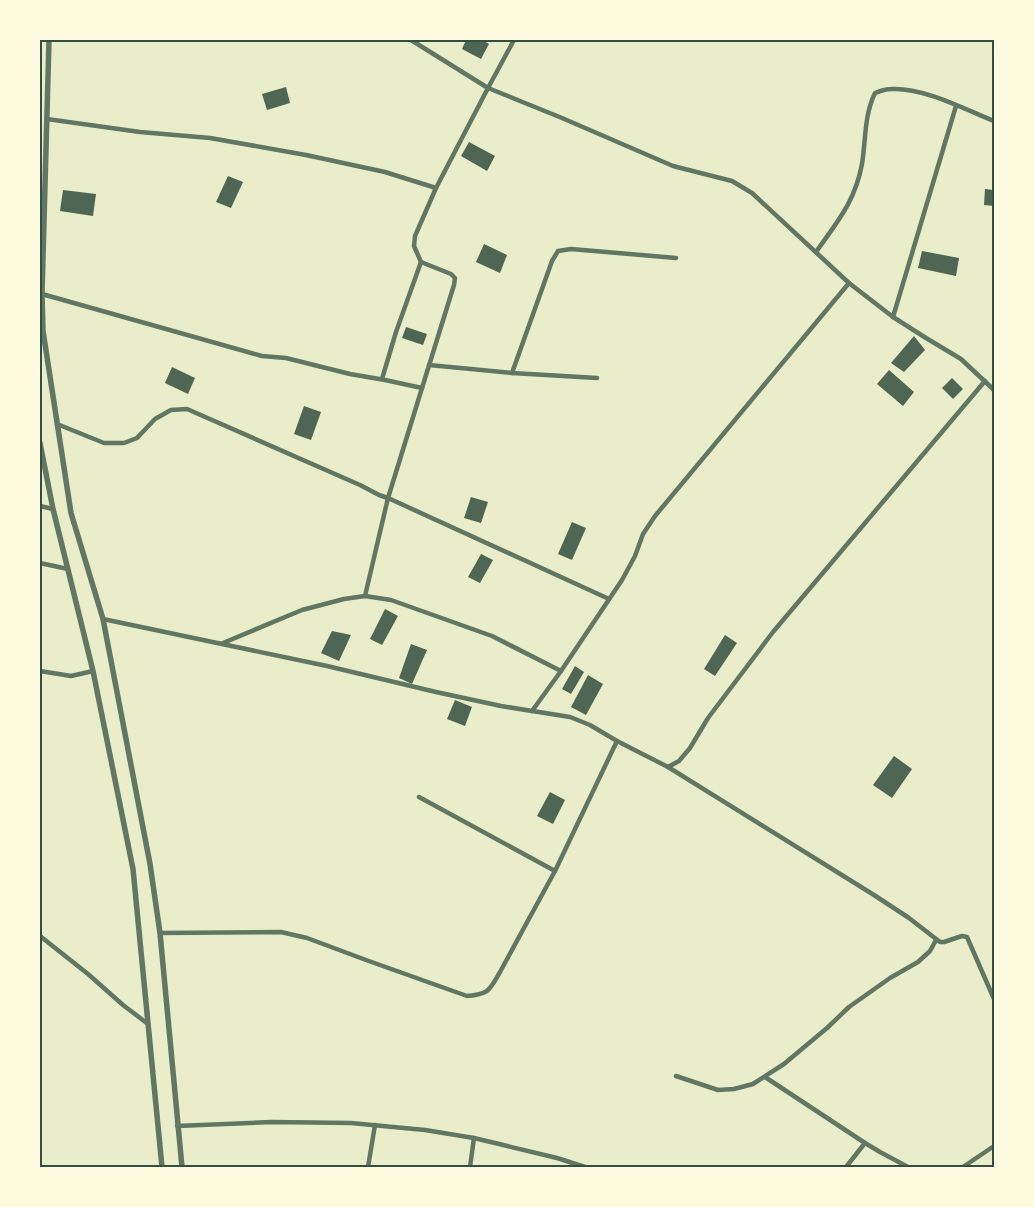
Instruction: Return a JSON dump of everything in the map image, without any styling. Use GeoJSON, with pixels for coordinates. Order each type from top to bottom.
{"type":"FeatureCollection","features":[{"type":"Feature","properties":{"kind":"street"},"geometry":{"type":"LineString","coordinates":[[49,40],[42,294],[43,331],[71,513],[103,619],[150,864],[160,933],[182,1167]]}},
{"type":"Feature","properties":{"kind":"street"},"geometry":{"type":"LineString","coordinates":[[411,40],[488,88],[673,166],[732,181],[741,186],[752,193],[849,283],[893,317],[961,359],[994,390]]}},
{"type":"Feature","properties":{"kind":"street"},"geometry":{"type":"LineString","coordinates":[[382,379],[396,332],[421,262],[414,246],[414,236],[436,188],[514,40]]}},
{"type":"Feature","properties":{"kind":"street"},"geometry":{"type":"LineString","coordinates":[[816,252],[844,213],[856,188],[862,164],[867,118],[870,104],[876,93],[889,89],[924,93],[994,121]]}},
{"type":"Feature","properties":{"kind":"street"},"geometry":{"type":"LineString","coordinates":[[893,317],[956,106]]}},
{"type":"Feature","properties":{"kind":"street"},"geometry":{"type":"LineString","coordinates":[[47,119],[140,132],[210,138],[385,172],[436,188]]}},
{"type":"Feature","properties":{"kind":"street"},"geometry":{"type":"LineString","coordinates":[[512,373],[552,261],[558,252],[571,249],[676,258]]}},
{"type":"Feature","properties":{"kind":"street"},"geometry":{"type":"LineString","coordinates":[[365,596],[388,498],[454,284],[454,278],[451,274],[421,262]]}},
{"type":"Feature","properties":{"kind":"street"},"geometry":{"type":"LineString","coordinates":[[532,711],[609,599],[635,556],[643,534],[655,516],[849,283]]}},
{"type":"Feature","properties":{"kind":"street"},"geometry":{"type":"LineString","coordinates":[[42,294],[262,356],[286,358],[350,374],[422,388]]}},
{"type":"Feature","properties":{"kind":"street"},"geometry":{"type":"LineString","coordinates":[[430,365],[512,373],[597,378]]}},
{"type":"Feature","properties":{"kind":"street"},"geometry":{"type":"LineString","coordinates":[[668,767],[679,761],[690,748],[708,718],[773,632],[986,381]]}},
{"type":"Feature","properties":{"kind":"street"},"geometry":{"type":"LineString","coordinates":[[57,424],[104,443],[124,443],[137,438],[155,419],[171,410],[187,409],[609,599]]}},
{"type":"Feature","properties":{"kind":"street"},"geometry":{"type":"LineString","coordinates":[[40,443],[53,509],[93,671],[132,869],[162,1167]]}},
{"type":"Feature","properties":{"kind":"street"},"geometry":{"type":"LineString","coordinates":[[40,506],[53,509]]}},
{"type":"Feature","properties":{"kind":"street"},"geometry":{"type":"LineString","coordinates":[[40,563],[68,569]]}},
{"type":"Feature","properties":{"kind":"street"},"geometry":{"type":"LineString","coordinates":[[223,643],[302,610],[344,599],[365,596],[391,600],[492,636],[561,671]]}},
{"type":"Feature","properties":{"kind":"street"},"geometry":{"type":"LineString","coordinates":[[103,619],[223,643],[436,692],[570,717],[590,725],[668,767],[909,918],[936,940],[944,942],[962,936],[967,937],[994,999]]}},
{"type":"Feature","properties":{"kind":"street"},"geometry":{"type":"LineString","coordinates":[[40,672],[71,676],[93,671]]}},
{"type":"Feature","properties":{"kind":"street"},"geometry":{"type":"LineString","coordinates":[[160,933],[281,932],[307,938],[467,996],[483,994],[492,986],[555,871],[617,741]]}},
{"type":"Feature","properties":{"kind":"street"},"geometry":{"type":"LineString","coordinates":[[419,798],[555,871]]}},
{"type":"Feature","properties":{"kind":"street"},"geometry":{"type":"LineString","coordinates":[[40,936],[148,1024]]}},
{"type":"Feature","properties":{"kind":"street"},"geometry":{"type":"LineString","coordinates":[[676,1076],[718,1090],[734,1089],[753,1084],[784,1064],[849,1007],[890,978],[918,962],[930,952],[936,940]]}},
{"type":"Feature","properties":{"kind":"street"},"geometry":{"type":"LineString","coordinates":[[764,1077],[865,1143],[908,1167]]}},
{"type":"Feature","properties":{"kind":"street"},"geometry":{"type":"LineString","coordinates":[[177,1126],[271,1122],[351,1123],[425,1130],[474,1138],[585,1167]]}},
{"type":"Feature","properties":{"kind":"street"},"geometry":{"type":"LineString","coordinates":[[368,1167],[375,1125]]}},
{"type":"Feature","properties":{"kind":"street"},"geometry":{"type":"LineString","coordinates":[[470,1167],[474,1138]]}},
{"type":"Feature","properties":{"kind":"street"},"geometry":{"type":"LineString","coordinates":[[846,1167],[865,1143]]}},
{"type":"Feature","properties":{"kind":"street"},"geometry":{"type":"LineString","coordinates":[[963,1167],[994,1146]]}},
{"type":"Feature","properties":{"kind":"building"},"geometry":{"type":"Polygon","coordinates":[[[466,40],[482,40],[489,44],[481,59],[462,49],[466,40]]]}},
{"type":"Feature","properties":{"kind":"building"},"geometry":{"type":"Polygon","coordinates":[[[286,87],[290,103],[267,110],[262,94],[286,87]]]}},
{"type":"Feature","properties":{"kind":"building"},"geometry":{"type":"Polygon","coordinates":[[[469,142],[495,156],[487,171],[461,156],[469,142]]]}},
{"type":"Feature","properties":{"kind":"building"},"geometry":{"type":"Polygon","coordinates":[[[228,176],[243,182],[231,208],[216,202],[228,176]]]}},
{"type":"Feature","properties":{"kind":"building"},"geometry":{"type":"Polygon","coordinates":[[[985,189],[994,190],[994,206],[984,205],[985,189]]]}},
{"type":"Feature","properties":{"kind":"building"},"geometry":{"type":"Polygon","coordinates":[[[63,190],[96,194],[93,216],[60,211],[63,190]]]}},
{"type":"Feature","properties":{"kind":"building"},"geometry":{"type":"Polygon","coordinates":[[[484,244],[507,255],[500,273],[476,262],[484,244]]]}},
{"type":"Feature","properties":{"kind":"building"},"geometry":{"type":"Polygon","coordinates":[[[922,251],[959,258],[956,276],[918,268],[922,251]]]}},
{"type":"Feature","properties":{"kind":"building"},"geometry":{"type":"Polygon","coordinates":[[[406,327],[427,334],[423,345],[402,338],[406,327]]]}},
{"type":"Feature","properties":{"kind":"building"},"geometry":{"type":"Polygon","coordinates":[[[914,336],[925,350],[904,372],[891,363],[914,336]]]}},
{"type":"Feature","properties":{"kind":"building"},"geometry":{"type":"Polygon","coordinates":[[[172,367],[195,378],[188,394],[165,383],[172,367]]]}},
{"type":"Feature","properties":{"kind":"building"},"geometry":{"type":"Polygon","coordinates":[[[889,370],[914,392],[903,406],[877,384],[889,370]]]}},
{"type":"Feature","properties":{"kind":"building"},"geometry":{"type":"Polygon","coordinates":[[[952,378],[963,389],[953,399],[942,388],[952,378]]]}},
{"type":"Feature","properties":{"kind":"building"},"geometry":{"type":"Polygon","coordinates":[[[304,406],[321,412],[311,440],[294,434],[304,406]]]}},
{"type":"Feature","properties":{"kind":"building"},"geometry":{"type":"Polygon","coordinates":[[[471,497],[488,502],[481,523],[464,518],[471,497]]]}},
{"type":"Feature","properties":{"kind":"building"},"geometry":{"type":"Polygon","coordinates":[[[572,522],[586,528],[572,560],[558,554],[572,522]]]}},
{"type":"Feature","properties":{"kind":"building"},"geometry":{"type":"Polygon","coordinates":[[[481,554],[493,560],[480,583],[468,577],[481,554]]]}},
{"type":"Feature","properties":{"kind":"building"},"geometry":{"type":"Polygon","coordinates":[[[385,609],[398,616],[382,645],[370,639],[385,609]]]}},
{"type":"Feature","properties":{"kind":"building"},"geometry":{"type":"Polygon","coordinates":[[[332,631],[351,635],[339,661],[321,653],[332,631]]]}},
{"type":"Feature","properties":{"kind":"building"},"geometry":{"type":"Polygon","coordinates":[[[725,635],[737,643],[715,676],[704,669],[725,635]]]}},
{"type":"Feature","properties":{"kind":"building"},"geometry":{"type":"Polygon","coordinates":[[[411,644],[427,650],[412,684],[399,678],[411,644]]]}},
{"type":"Feature","properties":{"kind":"building"},"geometry":{"type":"Polygon","coordinates":[[[575,666],[584,672],[571,694],[562,689],[575,666]]]}},
{"type":"Feature","properties":{"kind":"building"},"geometry":{"type":"Polygon","coordinates":[[[588,675],[603,684],[586,715],[571,707],[588,675]]]}},
{"type":"Feature","properties":{"kind":"building"},"geometry":{"type":"Polygon","coordinates":[[[455,700],[472,707],[465,726],[447,719],[455,700]]]}},
{"type":"Feature","properties":{"kind":"building"},"geometry":{"type":"Polygon","coordinates":[[[894,756],[912,769],[892,798],[873,785],[894,756]]]}},
{"type":"Feature","properties":{"kind":"building"},"geometry":{"type":"Polygon","coordinates":[[[550,792],[565,800],[553,824],[537,816],[550,792]]]}}]}
